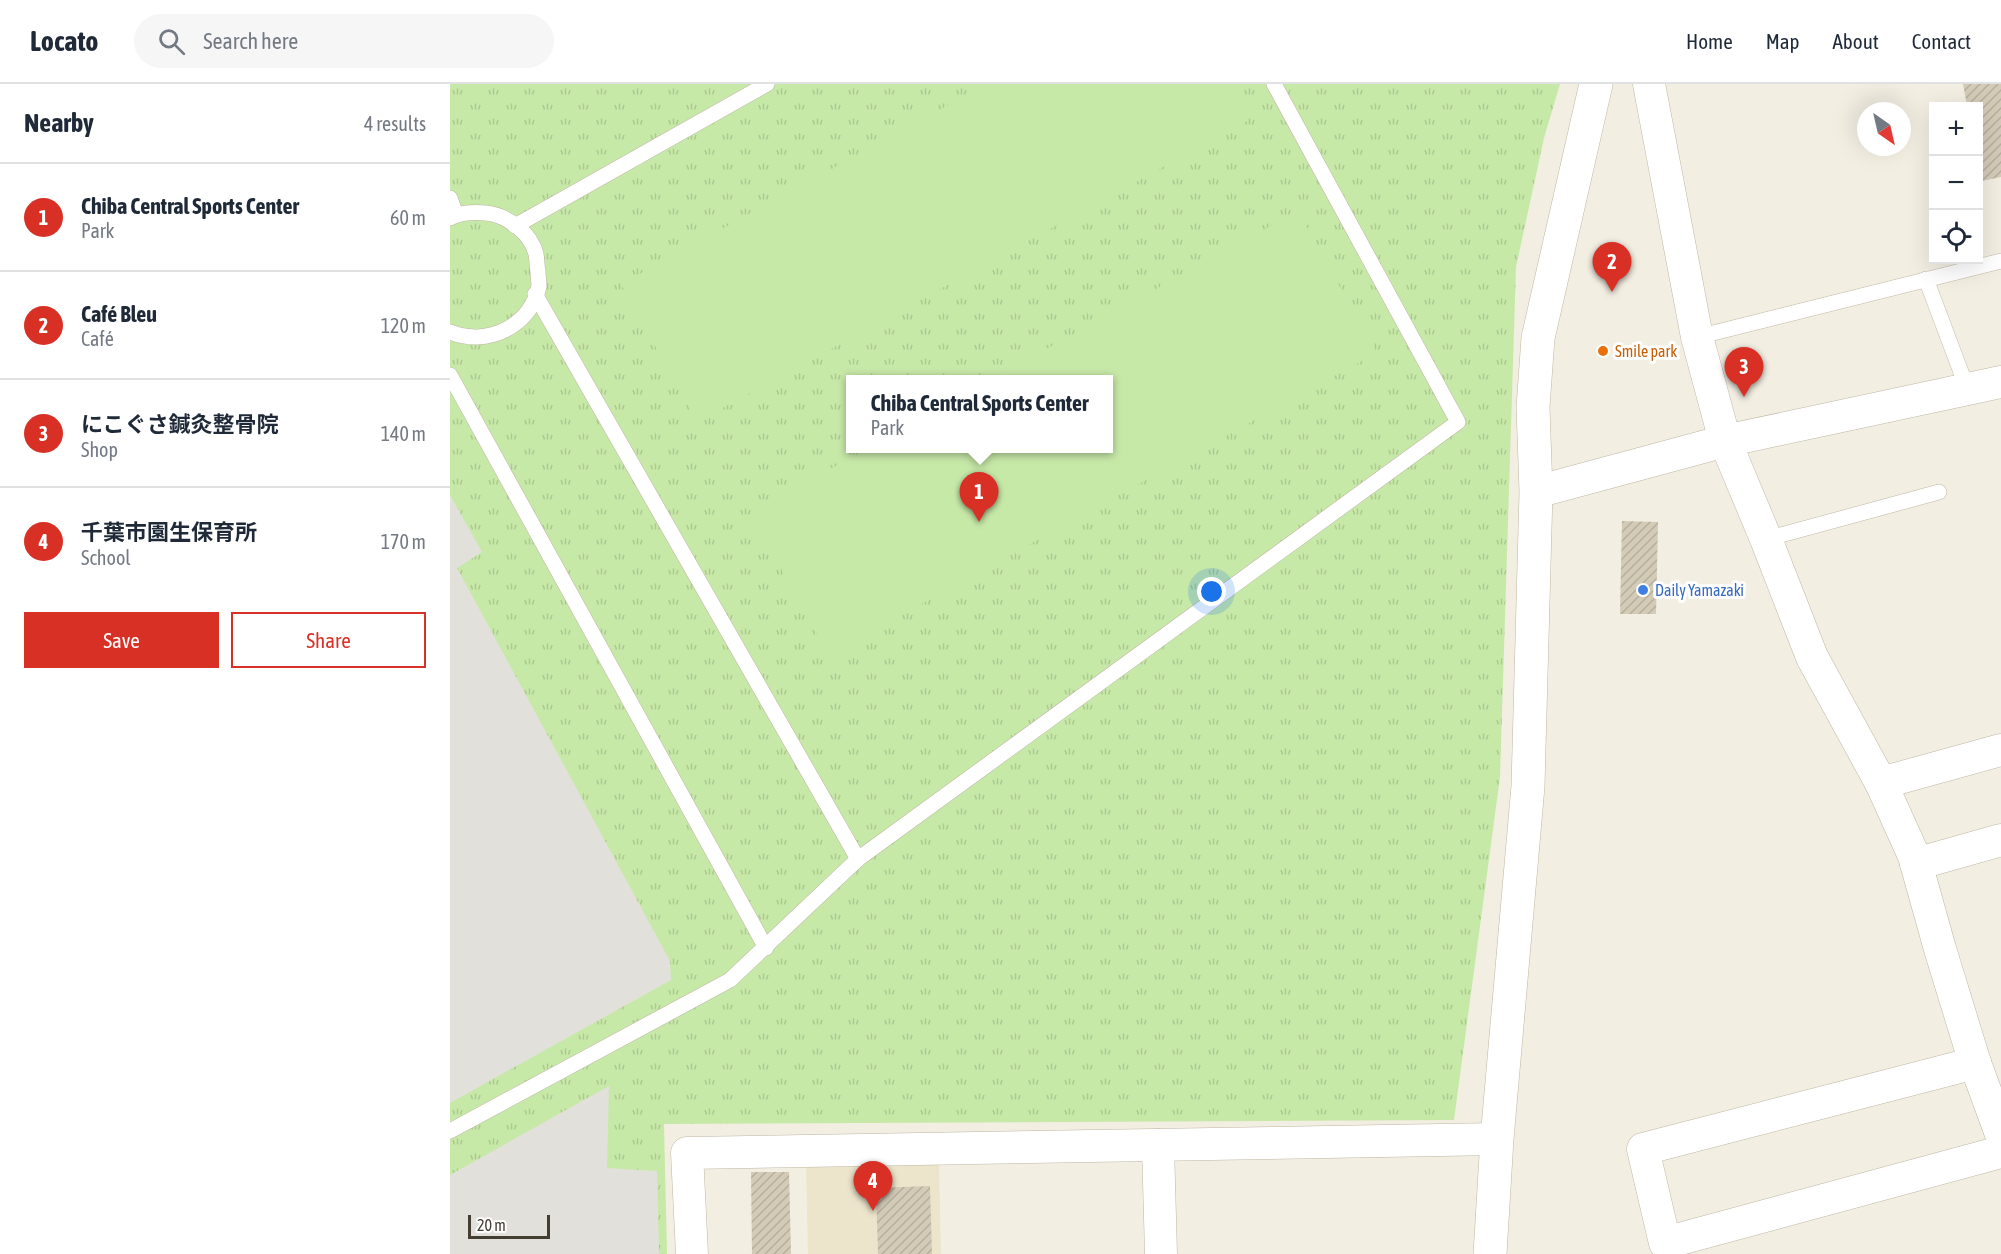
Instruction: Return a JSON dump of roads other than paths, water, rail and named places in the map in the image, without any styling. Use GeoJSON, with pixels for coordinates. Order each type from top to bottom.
{"type":"FeatureCollection","features":[{"type":"Feature","properties":{"kind":"street"},"geometry":{"type":"LineString","coordinates":[[1490,1254],[1497,1139],[1528,786],[1536,492],[1533,407],[1538,338],[1596,84]]}},
{"type":"Feature","properties":{"kind":"street"},"geometry":{"type":"LineString","coordinates":[[1649,84],[1697,337],[1725,441],[1812,657],[1881,783],[1916,864],[1975,1063],[2000,1125]]}},
{"type":"Feature","properties":{"kind":"street"},"geometry":{"type":"LineString","coordinates":[[1536,492],[1725,441],[2001,382]]}},
{"type":"Feature","properties":{"kind":"street"},"geometry":{"type":"LineString","coordinates":[[1881,783],[2001,750]]}},
{"type":"Feature","properties":{"kind":"street"},"geometry":{"type":"LineString","coordinates":[[1916,864],[2001,840]]}},
{"type":"Feature","properties":{"kind":"street"},"geometry":{"type":"LineString","coordinates":[[1975,1063],[1643,1149],[1665,1243],[2001,1152]]}},
{"type":"Feature","properties":{"kind":"street"},"geometry":{"type":"LineString","coordinates":[[692,1254],[687,1153],[1497,1139]]}},
{"type":"Feature","properties":{"kind":"street"},"geometry":{"type":"LineString","coordinates":[[1158,1145],[1161,1254]]}},
{"type":"Feature","properties":{"kind":"lane"},"geometry":{"type":"LineString","coordinates":[[515,226],[767,84]]}},
{"type":"Feature","properties":{"kind":"lane"},"geometry":{"type":"LineString","coordinates":[[450,1131],[730,980],[858,859],[1458,422],[1274,84]]}},
{"type":"Feature","properties":{"kind":"lane"},"geometry":{"type":"LineString","coordinates":[[450,198],[453,216],[471,212],[493,214],[506,219],[525,234],[536,253],[539,285],[531,307],[522,319],[503,332],[480,338],[459,336],[450,332]]}},
{"type":"Feature","properties":{"kind":"lane"},"geometry":{"type":"LineString","coordinates":[[1697,337],[2001,261]]}},
{"type":"Feature","properties":{"kind":"lane"},"geometry":{"type":"LineString","coordinates":[[1926,279],[1967,388]]}},
{"type":"Feature","properties":{"kind":"lane"},"geometry":{"type":"LineString","coordinates":[[536,294],[858,859]]}},
{"type":"Feature","properties":{"kind":"lane"},"geometry":{"type":"LineString","coordinates":[[450,375],[766,948]]}},
{"type":"Feature","properties":{"kind":"lane"},"geometry":{"type":"LineString","coordinates":[[1766,539],[1939,492]]}},
{"type":"Feature","properties":{"kind":"place","name":"Café Bleu"},"geometry":{"type":"Point","coordinates":[1612,292]}},
{"type":"Feature","properties":{"kind":"place","name":"Smile park"},"geometry":{"type":"Point","coordinates":[1603,351]}},
{"type":"Feature","properties":{"kind":"place","name":"にこぐさ鍼灸整骨院"},"geometry":{"type":"Point","coordinates":[1744,397]}},
{"type":"Feature","properties":{"kind":"place","name":"Chiba Central Sports Center"},"geometry":{"type":"Point","coordinates":[979,522]}},
{"type":"Feature","properties":{"kind":"place","name":"Daily Yamazaki"},"geometry":{"type":"Point","coordinates":[1643,590]}},
{"type":"Feature","properties":{"kind":"place","name":"千葉市園生保育所"},"geometry":{"type":"Point","coordinates":[873,1211]}}]}
